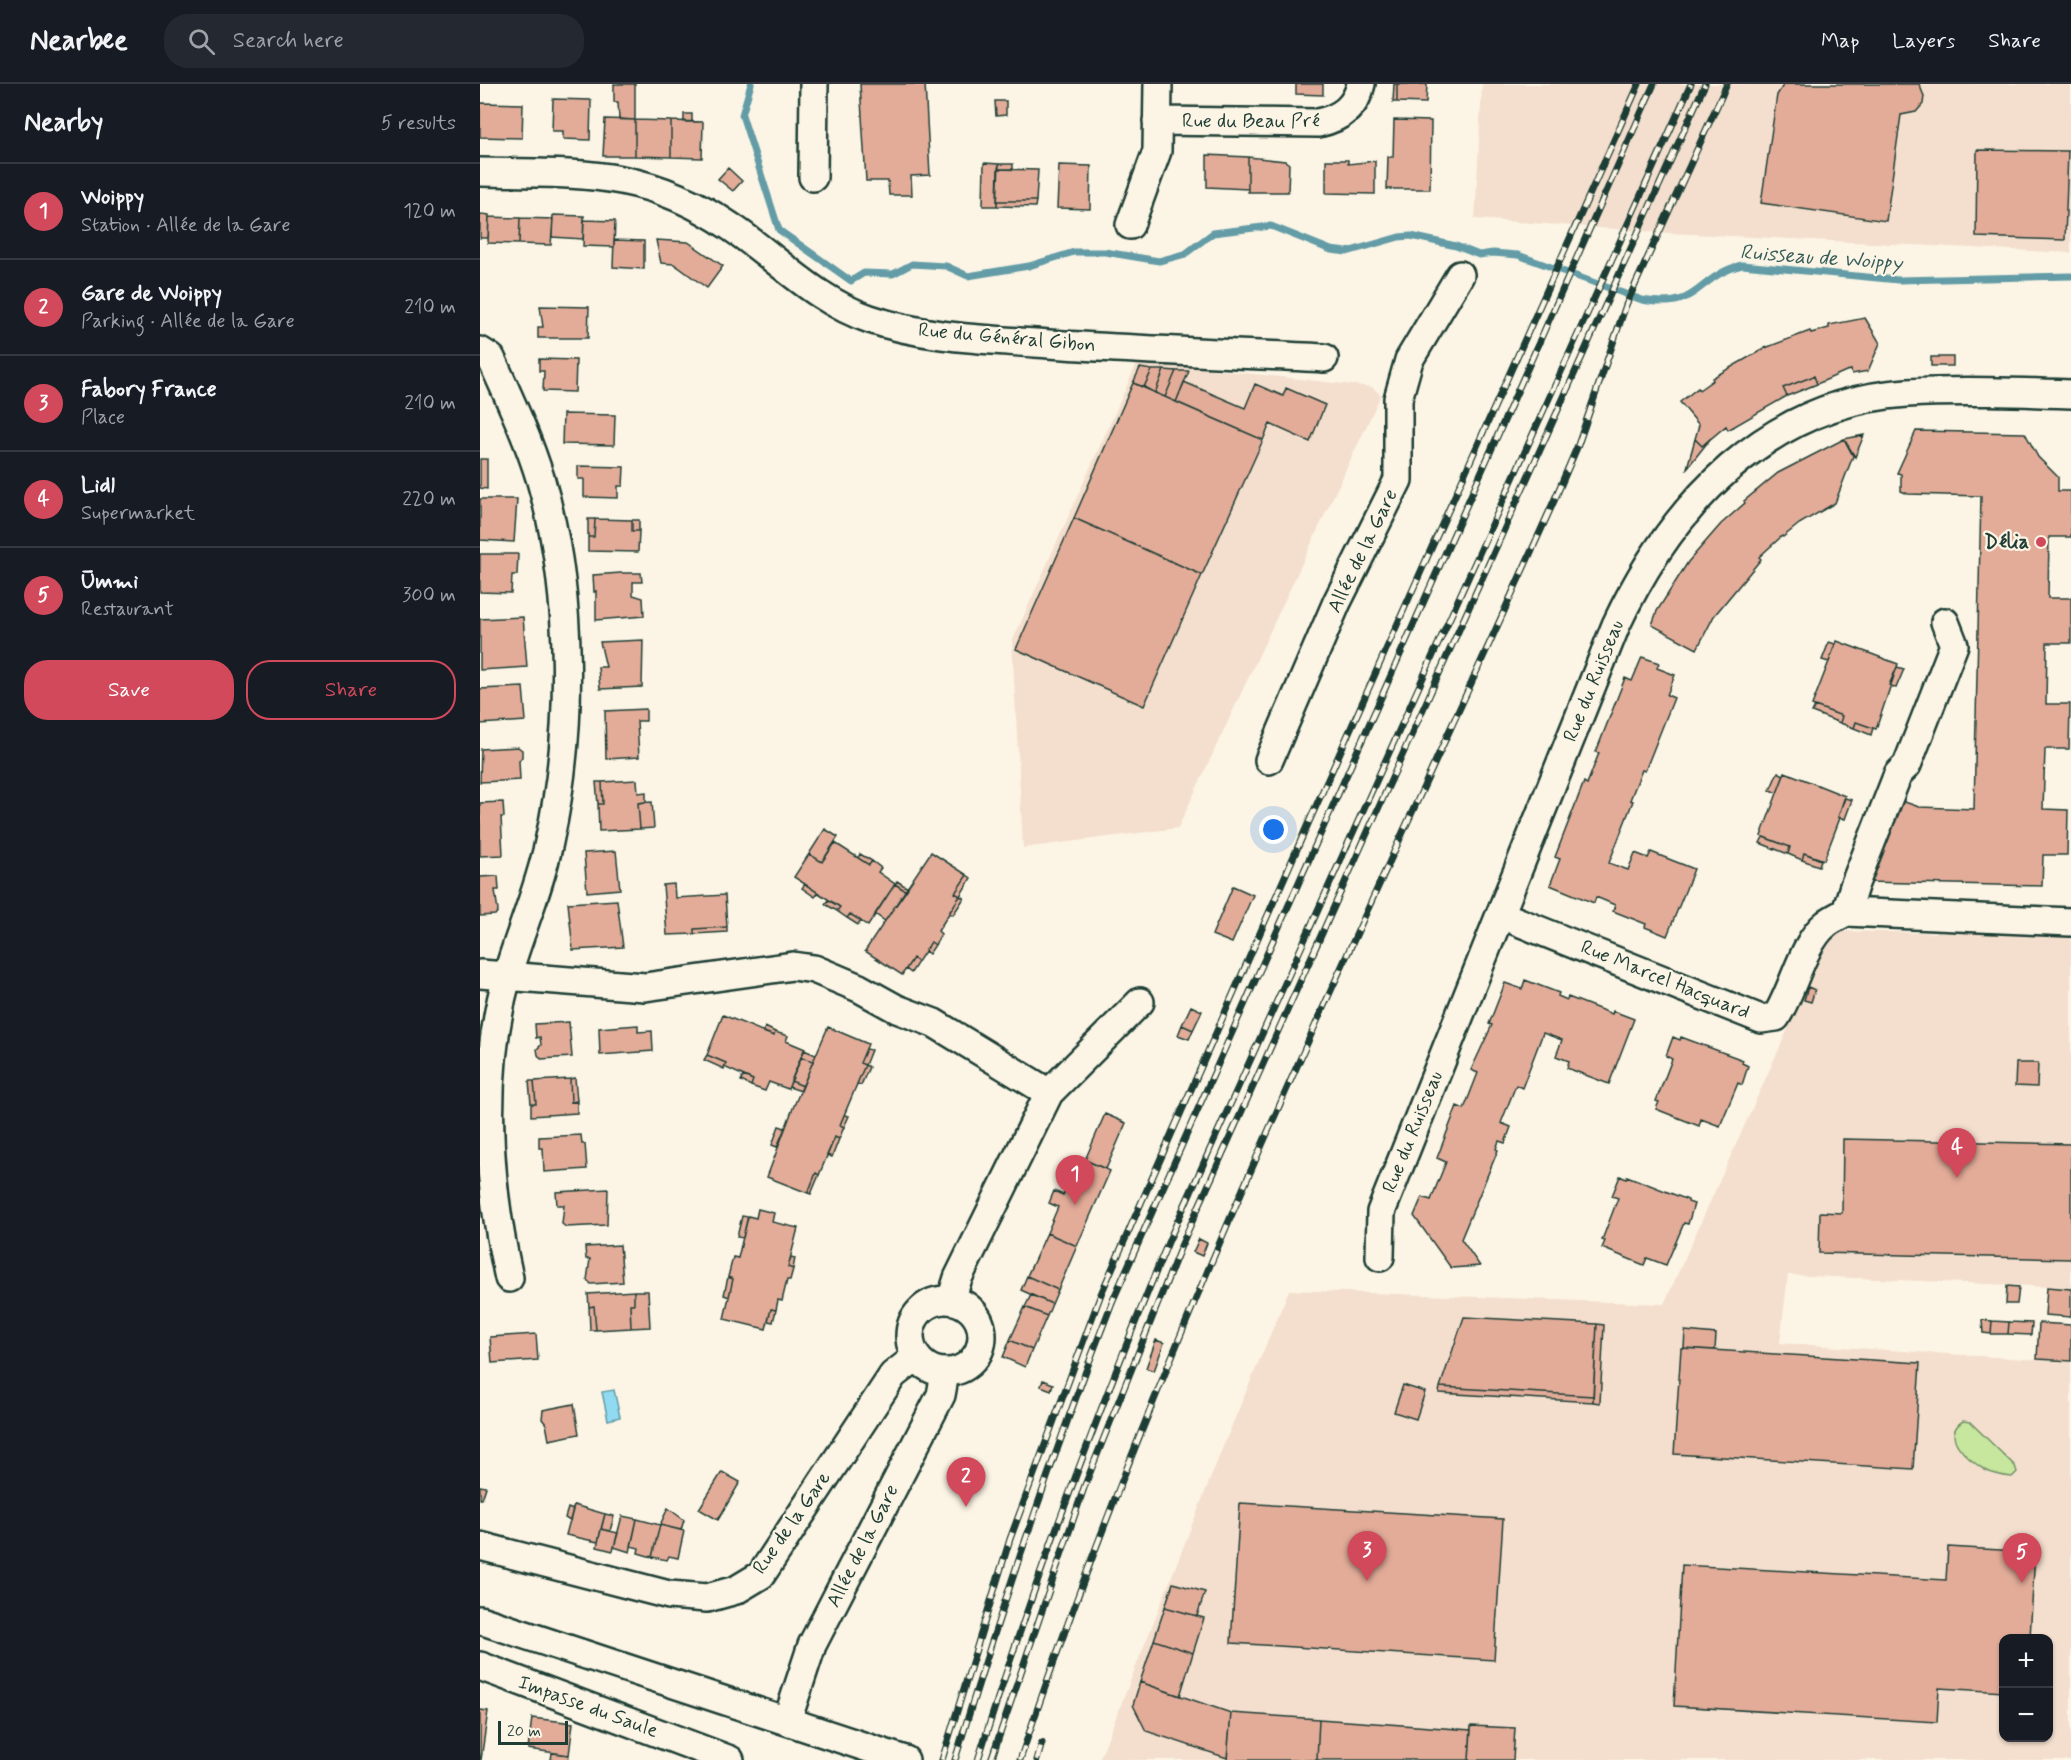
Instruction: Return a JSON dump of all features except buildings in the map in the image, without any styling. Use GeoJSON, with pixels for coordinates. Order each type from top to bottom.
{"type":"FeatureCollection","features":[{"type":"Feature","properties":{"kind":"street"},"geometry":{"type":"LineString","coordinates":[[813,177],[814,84]]}},
{"type":"Feature","properties":{"kind":"street"},"geometry":{"type":"LineString","coordinates":[[1130,225],[1157,151],[1158,84]]}},
{"type":"Feature","properties":{"kind":"street","name":"Rue du Beau Pré"},"geometry":{"type":"LineString","coordinates":[[1157,121],[1318,123],[1341,116],[1349,109],[1361,84]]}},
{"type":"Feature","properties":{"kind":"street","name":"Rue du Général Gibon"},"geometry":{"type":"LineString","coordinates":[[480,172],[604,175],[643,184],[690,201],[723,221],[833,303],[870,319],[919,332],[1055,345],[1324,358]]}},
{"type":"Feature","properties":{"kind":"street","name":"Allée de la Gare"},"geometry":{"type":"LineString","coordinates":[[1269,760],[1337,602],[1398,480],[1398,399],[1408,360],[1460,274]]}},
{"type":"Feature","properties":{"kind":"street"},"geometry":{"type":"LineString","coordinates":[[480,351],[491,358],[528,442],[541,481],[552,524],[564,618],[562,753],[555,810],[538,886],[508,975],[493,1055],[490,1133],[492,1185],[509,1278]]}},
{"type":"Feature","properties":{"kind":"street","name":"Rue du Ruisseau"},"geometry":{"type":"LineString","coordinates":[[1380,1257],[1381,1212],[1616,625],[1634,585],[1660,545],[1698,496],[1740,456],[1785,428],[1834,408],[1906,393],[2071,394]]}},
{"type":"Feature","properties":{"kind":"street"},"geometry":{"type":"LineString","coordinates":[[1945,622],[1954,645],[1907,765],[1898,774],[1846,912],[2071,922]]}},
{"type":"Feature","properties":{"kind":"street","name":"Rue Marcel Hacquard"},"geometry":{"type":"LineString","coordinates":[[1501,915],[1761,1019],[1776,1017],[1787,1000],[1812,940],[1824,925],[1846,912]]}},
{"type":"Feature","properties":{"kind":"street"},"geometry":{"type":"LineString","coordinates":[[480,974],[645,987],[793,966],[814,969],[859,988],[897,1009],[934,1023],[1049,1093]]}},
{"type":"Feature","properties":{"kind":"street"},"geometry":{"type":"LineString","coordinates":[[951,1300],[958,1278],[1049,1093],[1140,1002]]}},
{"type":"Feature","properties":{"kind":"street"},"geometry":{"type":"LineString","coordinates":[[951,1300],[961,1303],[976,1316],[982,1340],[979,1351],[967,1365],[945,1373],[934,1371],[916,1357],[909,1336],[916,1314],[933,1302],[951,1300]]}},
{"type":"Feature","properties":{"kind":"street","name":"Rue de la Gare"},"geometry":{"type":"LineString","coordinates":[[480,1546],[669,1595],[707,1598],[736,1590],[761,1575],[893,1375],[916,1357]]}},
{"type":"Feature","properties":{"kind":"street","name":"Allée de la Gare"},"geometry":{"type":"LineString","coordinates":[[787,1721],[812,1645],[942,1395],[945,1373]]}},
{"type":"Feature","properties":{"kind":"street"},"geometry":{"type":"LineString","coordinates":[[480,1620],[904,1760]]}},
{"type":"Feature","properties":{"kind":"street","name":"Impasse du Saule"},"geometry":{"type":"LineString","coordinates":[[480,1666],[730,1760]]}},
{"type":"Feature","properties":{"kind":"shaded area"},"geometry":{"type":"Polygon","coordinates":[[[1482,84],[2071,84],[2071,253],[1669,233],[1475,219],[1482,84]]]}},
{"type":"Feature","properties":{"kind":"shaded area"},"geometry":{"type":"Polygon","coordinates":[[[1138,361],[1372,387],[1381,395],[1178,828],[1023,848],[1012,642],[1138,361]]]}},
{"type":"Feature","properties":{"kind":"shaded area"},"geometry":{"type":"Polygon","coordinates":[[[1832,931],[2071,935],[2071,1288],[1788,1275],[1780,1343],[2071,1362],[2071,1760],[1099,1760],[1224,1444],[1289,1290],[1664,1304],[1832,931]]]}},
{"type":"Feature","properties":{"kind":"green space"},"geometry":{"type":"Polygon","coordinates":[[[1963,1421],[1970,1422],[2015,1466],[2017,1472],[2012,1477],[1985,1470],[1965,1454],[1955,1440],[1954,1434],[1956,1427],[1963,1421]]]}},
{"type":"Feature","properties":{"kind":"water"},"geometry":{"type":"Polygon","coordinates":[[[614,1390],[620,1417],[608,1420],[602,1392],[614,1390]]]}},
{"type":"Feature","properties":{"kind":"waterway","name":"Ruisseau de Woippy"},"geometry":{"type":"LineString","coordinates":[[751,84],[742,115],[779,230],[851,281],[864,273],[893,274],[912,264],[946,266],[968,276],[1029,266],[1074,252],[1105,252],[1159,261],[1185,254],[1213,233],[1271,226],[1331,250],[1347,252],[1399,237],[1411,236],[1456,246],[1479,255],[1493,253],[1518,255],[1642,300],[1661,302],[1676,301],[1687,297],[1726,270],[1742,265],[1898,280],[2071,276]]}},
{"type":"Feature","properties":{"kind":"railway"},"geometry":{"type":"LineString","coordinates":[[942,1760],[1010,1539],[1101,1294],[1308,824],[1639,84]]}},
{"type":"Feature","properties":{"kind":"railway"},"geometry":{"type":"LineString","coordinates":[[955,1760],[1030,1528],[1113,1300],[1654,84]]}},
{"type":"Feature","properties":{"kind":"railway"},"geometry":{"type":"LineString","coordinates":[[978,1760],[1021,1629],[1068,1498],[1169,1240],[1691,84]]}},
{"type":"Feature","properties":{"kind":"railway"},"geometry":{"type":"LineString","coordinates":[[991,1760],[1085,1485],[1181,1246],[1705,84]]}},
{"type":"Feature","properties":{"kind":"railway"},"geometry":{"type":"LineString","coordinates":[[1020,1760],[1077,1599],[1138,1439],[1203,1281],[1341,968],[1554,501],[1578,445],[1626,305],[1727,84]]}},
{"type":"Feature","properties":{"kind":"railway"},"geometry":{"type":"LineString","coordinates":[[1037,1760],[1042,1743]]}},
{"type":"Feature","properties":{"kind":"place","name":"Délia"},"geometry":{"type":"Point","coordinates":[2041,542]}},
{"type":"Feature","properties":{"kind":"place","name":"Lidl"},"geometry":{"type":"Point","coordinates":[1957,1178]}},
{"type":"Feature","properties":{"kind":"place","name":"Woippy"},"geometry":{"type":"Point","coordinates":[1075,1205]}},
{"type":"Feature","properties":{"kind":"place","name":"Gare de Woippy"},"geometry":{"type":"Point","coordinates":[966,1507]}},
{"type":"Feature","properties":{"kind":"place","name":"Fabory France"},"geometry":{"type":"Point","coordinates":[1367,1581]}},
{"type":"Feature","properties":{"kind":"place","name":"Ūmmi"},"geometry":{"type":"Point","coordinates":[2022,1583]}}]}
